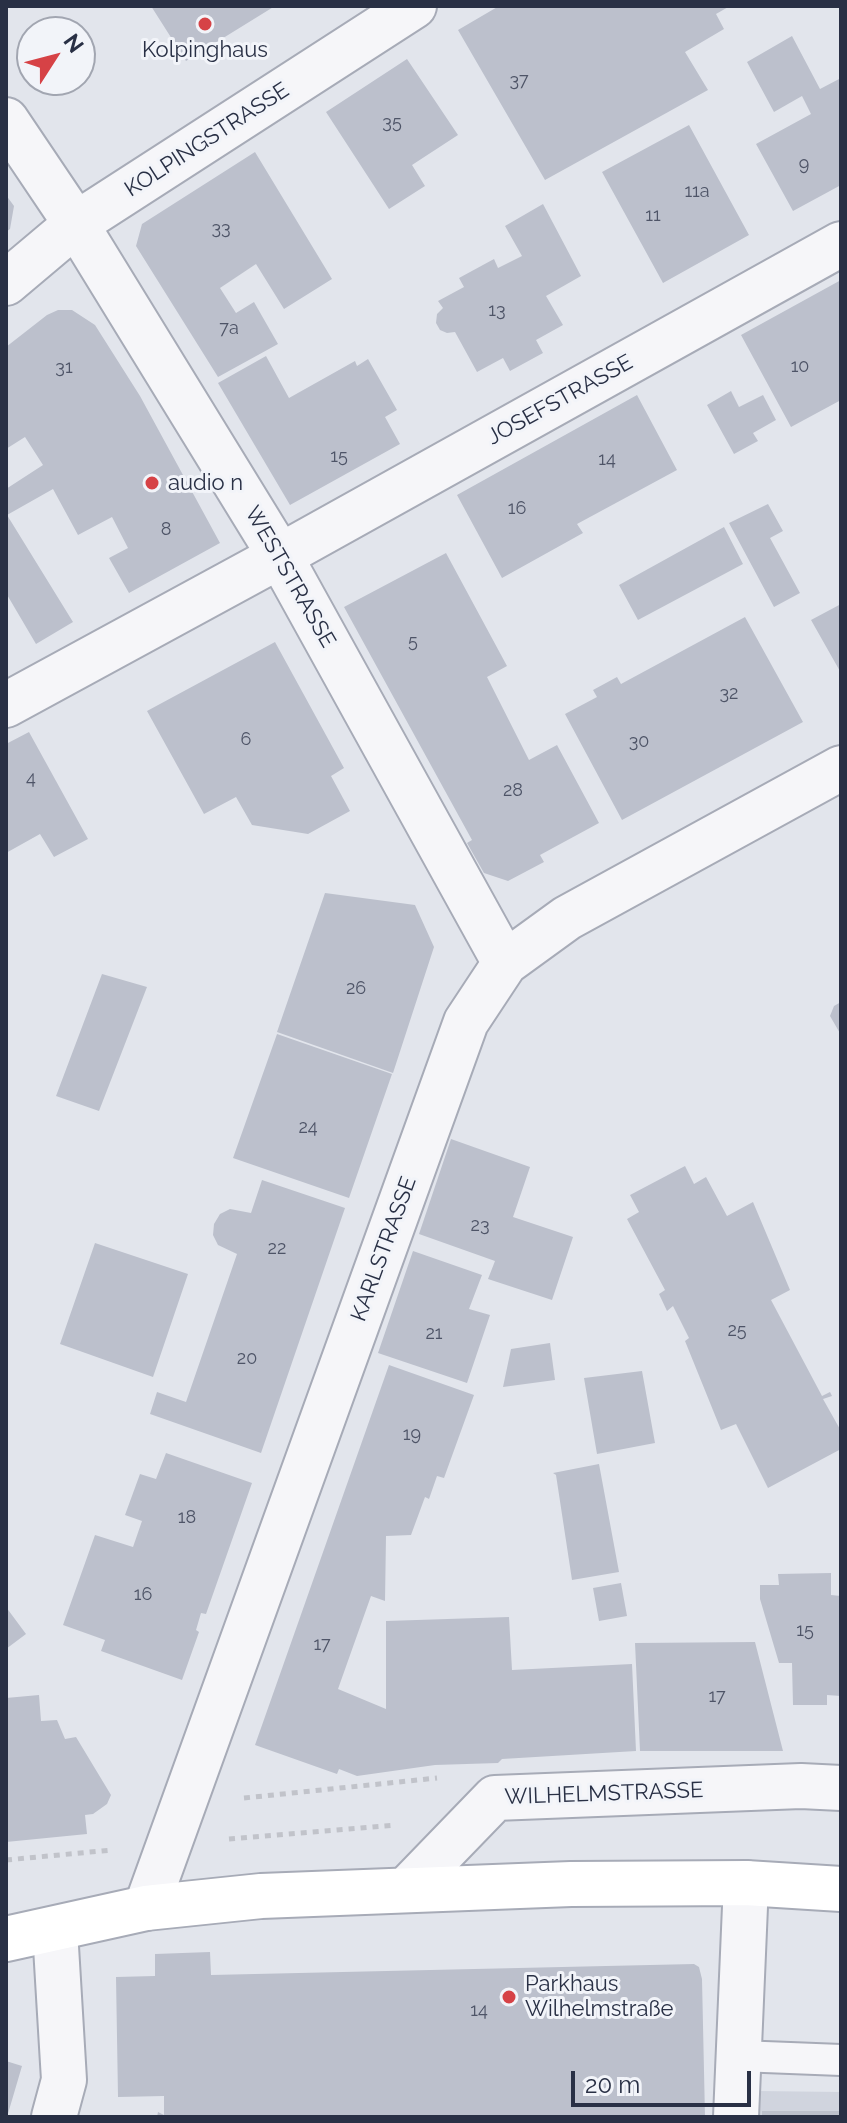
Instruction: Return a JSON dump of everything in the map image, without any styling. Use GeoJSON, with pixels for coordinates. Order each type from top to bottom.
{"type":"FeatureCollection","features":[{"type":"Feature","properties":{"kind":"main road"},"geometry":{"type":"LineString","coordinates":[[6,1939],[146,1908],[261,1896],[571,1884],[746,1883],[841,1889]]}},
{"type":"Feature","properties":{"kind":"street","name":"KOLPINGSTRASSE"},"geometry":{"type":"LineString","coordinates":[[6,283],[76,224],[414,6]]}},
{"type":"Feature","properties":{"kind":"street","name":"WESTSTRASSE"},"geometry":{"type":"LineString","coordinates":[[6,120],[76,224],[280,556],[505,963]]}},
{"type":"Feature","properties":{"kind":"street","name":"JOSEFSTRASSE"},"geometry":{"type":"LineString","coordinates":[[6,705],[841,244]]}},
{"type":"Feature","properties":{"kind":"street","name":"KARLSTRASSE"},"geometry":{"type":"LineString","coordinates":[[146,1908],[466,1022],[505,963],[567,918],[841,768]]}},
{"type":"Feature","properties":{"kind":"street","name":"WILHELMSTRASSE"},"geometry":{"type":"LineString","coordinates":[[406,1890],[495,1798],[801,1786],[841,1788]]}},
{"type":"Feature","properties":{"kind":"street"},"geometry":{"type":"LineString","coordinates":[[736,2117],[746,1883]]}},
{"type":"Feature","properties":{"kind":"street"},"geometry":{"type":"LineString","coordinates":[[54,2117],[64,2080],[55,1930]]}},
{"type":"Feature","properties":{"kind":"lane"},"geometry":{"type":"LineString","coordinates":[[739,2056],[841,2060]]}},
{"type":"Feature","properties":{"kind":"path"},"geometry":{"type":"LineString","coordinates":[[6,1860],[176,1824],[468,1775],[495,1798]]}},
{"type":"Feature","properties":{"kind":"path"},"geometry":{"type":"LineString","coordinates":[[176,1824],[397,1824]]}},
{"type":"Feature","properties":{"kind":"shaded area"},"geometry":{"type":"Polygon","coordinates":[[[756,2091],[841,2092],[841,2117],[756,2117],[756,2091]]]}},
{"type":"Feature","properties":{"kind":"building","name":"Kolpinghaus"},"geometry":{"type":"Polygon","coordinates":[[[151,6],[275,6],[186,61],[151,6]]]}},
{"type":"Feature","properties":{"kind":"building"},"geometry":{"type":"Polygon","coordinates":[[[499,6],[730,6],[716,14],[724,29],[685,52],[708,90],[545,180],[458,30],[499,6]]]}},
{"type":"Feature","properties":{"kind":"building"},"geometry":{"type":"Polygon","coordinates":[[[792,36],[820,89],[841,78],[841,185],[793,211],[756,144],[811,114],[802,96],[774,112],[747,62],[792,36]]]}},
{"type":"Feature","properties":{"kind":"building"},"geometry":{"type":"Polygon","coordinates":[[[407,59],[458,135],[412,165],[425,186],[389,209],[326,112],[407,59]]]}},
{"type":"Feature","properties":{"kind":"building"},"geometry":{"type":"Polygon","coordinates":[[[689,125],[749,235],[663,283],[602,172],[689,125]]]}},
{"type":"Feature","properties":{"kind":"building"},"geometry":{"type":"Polygon","coordinates":[[[255,152],[332,279],[284,309],[256,264],[220,288],[236,313],[254,302],[278,344],[218,377],[136,246],[142,224],[255,152]]]}},
{"type":"Feature","properties":{"kind":"building"},"geometry":{"type":"Polygon","coordinates":[[[6,195],[14,206],[10,229],[6,232],[6,195]]]}},
{"type":"Feature","properties":{"kind":"building"},"geometry":{"type":"Polygon","coordinates":[[[543,204],[581,276],[546,296],[563,325],[536,340],[543,353],[510,371],[503,358],[477,372],[455,332],[440,330],[436,323],[437,314],[443,308],[438,301],[464,287],[459,278],[494,259],[498,268],[522,256],[505,226],[543,204]]]}},
{"type":"Feature","properties":{"kind":"building"},"geometry":{"type":"Polygon","coordinates":[[[841,280],[841,400],[791,427],[741,335],[841,280]]]}},
{"type":"Feature","properties":{"kind":"building"},"geometry":{"type":"Polygon","coordinates":[[[58,310],[72,310],[95,325],[140,396],[220,543],[129,593],[109,558],[128,548],[112,517],[78,535],[53,489],[7,515],[73,622],[36,644],[6,593],[6,489],[43,465],[25,437],[6,449],[6,347],[58,310]]]}},
{"type":"Feature","properties":{"kind":"building"},"geometry":{"type":"Polygon","coordinates":[[[266,356],[289,398],[355,361],[357,366],[368,359],[397,410],[385,417],[400,444],[290,505],[218,383],[266,356]]]}},
{"type":"Feature","properties":{"kind":"building"},"geometry":{"type":"Polygon","coordinates":[[[731,391],[739,407],[763,395],[776,420],[753,433],[758,441],[734,454],[707,405],[731,391]]]}},
{"type":"Feature","properties":{"kind":"building"},"geometry":{"type":"Polygon","coordinates":[[[637,395],[677,470],[577,524],[583,533],[502,578],[457,495],[637,395]]]}},
{"type":"Feature","properties":{"kind":"building"},"geometry":{"type":"Polygon","coordinates":[[[768,504],[783,531],[770,538],[800,593],[774,607],[729,523],[768,504]]]}},
{"type":"Feature","properties":{"kind":"building"},"geometry":{"type":"Polygon","coordinates":[[[724,527],[743,564],[638,620],[619,585],[724,527]]]}},
{"type":"Feature","properties":{"kind":"building"},"geometry":{"type":"Polygon","coordinates":[[[446,553],[507,666],[487,677],[529,760],[557,745],[599,823],[540,855],[544,862],[508,881],[484,873],[467,843],[472,840],[344,607],[446,553]]]}},
{"type":"Feature","properties":{"kind":"building"},"geometry":{"type":"Polygon","coordinates":[[[841,604],[841,673],[811,620],[841,604]]]}},
{"type":"Feature","properties":{"kind":"building"},"geometry":{"type":"Polygon","coordinates":[[[745,617],[803,722],[622,820],[565,714],[597,697],[593,690],[617,677],[621,684],[745,617]]]}},
{"type":"Feature","properties":{"kind":"building"},"geometry":{"type":"Polygon","coordinates":[[[275,642],[344,768],[331,776],[350,811],[308,834],[252,825],[236,797],[204,814],[147,711],[275,642]]]}},
{"type":"Feature","properties":{"kind":"building"},"geometry":{"type":"Polygon","coordinates":[[[29,732],[88,839],[54,857],[40,834],[6,853],[6,744],[29,732]]]}},
{"type":"Feature","properties":{"kind":"building"},"geometry":{"type":"Polygon","coordinates":[[[325,893],[415,905],[434,947],[393,1073],[277,1032],[325,893]]]}},
{"type":"Feature","properties":{"kind":"building"},"geometry":{"type":"Polygon","coordinates":[[[102,974],[147,987],[99,1111],[56,1096],[102,974]]]}},
{"type":"Feature","properties":{"kind":"building"},"geometry":{"type":"Polygon","coordinates":[[[841,1002],[841,1035],[830,1016],[834,1006],[841,1002]]]}},
{"type":"Feature","properties":{"kind":"building"},"geometry":{"type":"Polygon","coordinates":[[[277,1034],[392,1074],[349,1198],[233,1158],[277,1034]]]}},
{"type":"Feature","properties":{"kind":"building"},"geometry":{"type":"Polygon","coordinates":[[[451,1139],[530,1167],[513,1217],[573,1237],[552,1300],[488,1279],[495,1261],[419,1234],[451,1139]]]}},
{"type":"Feature","properties":{"kind":"building"},"geometry":{"type":"Polygon","coordinates":[[[685,1166],[694,1184],[706,1177],[727,1216],[753,1202],[790,1290],[771,1300],[822,1396],[830,1392],[832,1396],[823,1399],[841,1431],[841,1449],[768,1488],[736,1424],[721,1430],[685,1341],[689,1338],[673,1306],[667,1311],[659,1294],[665,1290],[627,1219],[639,1212],[630,1195],[685,1166]]]}},
{"type":"Feature","properties":{"kind":"building"},"geometry":{"type":"Polygon","coordinates":[[[262,1180],[345,1208],[261,1453],[150,1414],[157,1392],[186,1402],[237,1254],[218,1245],[213,1235],[214,1224],[220,1214],[230,1209],[251,1213],[262,1180]]]}},
{"type":"Feature","properties":{"kind":"building"},"geometry":{"type":"Polygon","coordinates":[[[95,1243],[188,1274],[153,1377],[60,1344],[95,1243]]]}},
{"type":"Feature","properties":{"kind":"building"},"geometry":{"type":"Polygon","coordinates":[[[413,1251],[482,1275],[469,1309],[490,1315],[467,1383],[378,1353],[413,1251]]]}},
{"type":"Feature","properties":{"kind":"building"},"geometry":{"type":"Polygon","coordinates":[[[550,1343],[555,1380],[503,1387],[511,1349],[550,1343]]]}},
{"type":"Feature","properties":{"kind":"building"},"geometry":{"type":"Polygon","coordinates":[[[389,1365],[474,1395],[444,1478],[437,1476],[429,1499],[425,1497],[411,1535],[386,1536],[385,1601],[371,1596],[338,1689],[386,1709],[386,1621],[509,1617],[512,1670],[632,1664],[636,1751],[435,1765],[357,1776],[339,1769],[337,1774],[255,1745],[389,1365]]]}},
{"type":"Feature","properties":{"kind":"building"},"geometry":{"type":"Polygon","coordinates":[[[642,1371],[655,1443],[597,1454],[584,1378],[642,1371]]]}},
{"type":"Feature","properties":{"kind":"building"},"geometry":{"type":"Polygon","coordinates":[[[166,1453],[252,1483],[206,1614],[201,1613],[196,1630],[199,1632],[182,1680],[101,1651],[105,1640],[63,1625],[95,1535],[133,1547],[142,1521],[125,1515],[140,1474],[156,1479],[166,1453]]]}},
{"type":"Feature","properties":{"kind":"building"},"geometry":{"type":"Polygon","coordinates":[[[599,1464],[619,1572],[572,1580],[556,1475],[553,1473],[599,1464]]]}},
{"type":"Feature","properties":{"kind":"building"},"geometry":{"type":"Polygon","coordinates":[[[831,1573],[831,1595],[841,1596],[841,1696],[827,1695],[827,1705],[793,1705],[792,1663],[779,1663],[760,1599],[760,1585],[779,1585],[778,1574],[831,1573]]]}},
{"type":"Feature","properties":{"kind":"building"},"geometry":{"type":"Polygon","coordinates":[[[621,1583],[627,1616],[599,1621],[593,1588],[621,1583]]]}},
{"type":"Feature","properties":{"kind":"building"},"geometry":{"type":"Polygon","coordinates":[[[6,1607],[26,1634],[6,1649],[6,1607]]]}},
{"type":"Feature","properties":{"kind":"building"},"geometry":{"type":"Polygon","coordinates":[[[755,1642],[783,1751],[640,1751],[635,1643],[755,1642]]]}},
{"type":"Feature","properties":{"kind":"building"},"geometry":{"type":"Polygon","coordinates":[[[39,1695],[41,1721],[57,1720],[65,1739],[76,1737],[111,1795],[107,1804],[93,1814],[85,1815],[87,1834],[6,1842],[6,1698],[39,1695]]]}},
{"type":"Feature","properties":{"kind":"building"},"geometry":{"type":"Polygon","coordinates":[[[210,1952],[211,1975],[694,1964],[699,1967],[702,1979],[705,2117],[157,2117],[158,2112],[164,2115],[164,2096],[118,2097],[116,1977],[155,1976],[155,1954],[210,1952]]]}},
{"type":"Feature","properties":{"kind":"building"},"geometry":{"type":"Polygon","coordinates":[[[6,2061],[22,2066],[7,2117],[6,2117],[6,2061]]]}},
{"type":"Feature","properties":{"kind":"building"},"geometry":{"type":"Polygon","coordinates":[[[762,2111],[841,2111],[841,2117],[762,2117],[762,2111]]]}},
{"type":"Feature","properties":{"kind":"place","name":"Kolpinghaus"},"geometry":{"type":"Point","coordinates":[205,24]}},
{"type":"Feature","properties":{"kind":"place","name":"audio n"},"geometry":{"type":"Point","coordinates":[152,483]}},
{"type":"Feature","properties":{"kind":"place","name":"Parkhaus Wilhelmstraße"},"geometry":{"type":"Point","coordinates":[509,1997]}}]}
